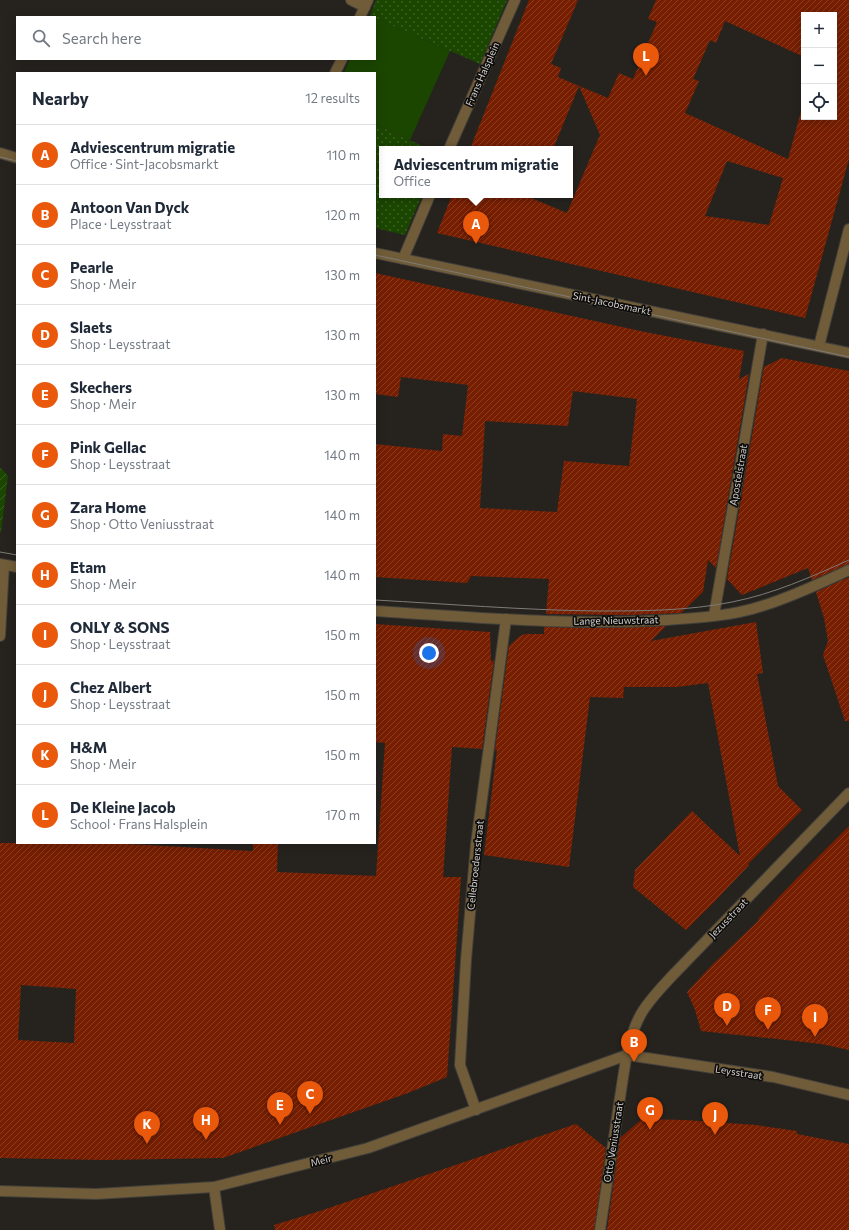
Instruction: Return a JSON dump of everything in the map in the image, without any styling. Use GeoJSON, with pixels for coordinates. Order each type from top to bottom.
{"type":"FeatureCollection","features":[{"type":"Feature","properties":{"kind":"street"},"geometry":{"type":"LineString","coordinates":[[351,0],[367,3],[360,16]]}},
{"type":"Feature","properties":{"kind":"street","name":"Frans Halsplein"},"geometry":{"type":"LineString","coordinates":[[450,146],[515,0]]}},
{"type":"Feature","properties":{"kind":"street"},"geometry":{"type":"LineString","coordinates":[[336,72],[342,60]]}},
{"type":"Feature","properties":{"kind":"street"},"geometry":{"type":"LineString","coordinates":[[0,153],[16,158]]}},
{"type":"Feature","properties":{"kind":"street"},"geometry":{"type":"LineString","coordinates":[[403,259],[429,198]]}},
{"type":"Feature","properties":{"kind":"street"},"geometry":{"type":"LineString","coordinates":[[819,346],[849,229]]}},
{"type":"Feature","properties":{"kind":"street","name":"Sint-Jacobsmarkt"},"geometry":{"type":"LineString","coordinates":[[376,253],[849,353]]}},
{"type":"Feature","properties":{"kind":"street","name":"Apostelstraat"},"geometry":{"type":"LineString","coordinates":[[714,615],[763,334]]}},
{"type":"Feature","properties":{"kind":"street"},"geometry":{"type":"LineString","coordinates":[[0,636],[2,565],[16,567]]}},
{"type":"Feature","properties":{"kind":"street","name":"Lange Nieuwstraat"},"geometry":{"type":"LineString","coordinates":[[376,611],[564,621],[625,622],[684,619],[762,607],[811,588],[849,570]]}},
{"type":"Feature","properties":{"kind":"street","name":"Cellebroedersstraat"},"geometry":{"type":"LineString","coordinates":[[476,1110],[460,1065],[466,960],[476,844],[506,619]]}},
{"type":"Feature","properties":{"kind":"street","name":"Jezusstraat"},"geometry":{"type":"LineString","coordinates":[[627,1055],[632,1034],[640,1014],[654,995],[849,793]]}},
{"type":"Feature","properties":{"kind":"street","name":"Leysstraat"},"geometry":{"type":"LineString","coordinates":[[627,1055],[773,1077],[849,1095]]}},
{"type":"Feature","properties":{"kind":"street","name":"Meir"},"geometry":{"type":"LineString","coordinates":[[0,1191],[96,1194],[214,1187],[368,1148],[627,1055]]}},
{"type":"Feature","properties":{"kind":"street","name":"Otto Veniusstraat"},"geometry":{"type":"LineString","coordinates":[[600,1230],[627,1055]]}},
{"type":"Feature","properties":{"kind":"street"},"geometry":{"type":"LineString","coordinates":[[214,1187],[220,1230]]}},
{"type":"Feature","properties":{"kind":"green space"},"geometry":{"type":"Polygon","coordinates":[[[376,0],[507,0],[480,64],[376,18],[376,16],[370,16],[376,0]]]}},
{"type":"Feature","properties":{"kind":"green space"},"geometry":{"type":"Polygon","coordinates":[[[376,18],[450,51],[410,140],[376,124],[376,72],[344,72],[350,60],[376,60],[376,18]]]}},
{"type":"Feature","properties":{"kind":"green space"},"geometry":{"type":"Polygon","coordinates":[[[376,124],[423,146],[379,146],[379,198],[421,198],[405,235],[376,228],[376,124]]]}},
{"type":"Feature","properties":{"kind":"green space"},"geometry":{"type":"Polygon","coordinates":[[[0,467],[8,476],[0,533],[0,467]]]}},
{"type":"Feature","properties":{"kind":"building"},"geometry":{"type":"Polygon","coordinates":[[[529,0],[578,0],[551,64],[561,68],[558,77],[579,86],[554,146],[471,146],[529,0]]]}},
{"type":"Feature","properties":{"kind":"building"},"geometry":{"type":"Polygon","coordinates":[[[656,0],[849,0],[849,159],[805,318],[437,233],[451,198],[531,198],[567,213],[600,135],[579,86],[608,98],[619,73],[633,79],[657,22],[648,19],[656,0]],[[801,12],[801,56],[725,21],[716,43],[710,40],[693,79],[699,81],[685,113],[788,159],[801,111],[801,120],[837,120],[837,12],[801,12]],[[727,161],[705,216],[769,225],[783,178],[727,161]]]}},
{"type":"Feature","properties":{"kind":"building"},"geometry":{"type":"Polygon","coordinates":[[[376,273],[645,332],[744,351],[739,379],[749,374],[716,568],[708,560],[703,592],[681,613],[629,615],[546,614],[549,579],[471,576],[467,583],[376,577],[376,444],[442,451],[443,434],[462,436],[468,385],[401,377],[398,397],[376,394],[376,273]],[[573,391],[568,426],[485,421],[480,508],[557,512],[564,461],[629,466],[637,399],[573,391]]]}},
{"type":"Feature","properties":{"kind":"building"},"geometry":{"type":"Polygon","coordinates":[[[782,358],[849,371],[849,564],[812,580],[808,568],[742,595],[727,579],[764,367],[782,358]]]}},
{"type":"Feature","properties":{"kind":"building"},"geometry":{"type":"Polygon","coordinates":[[[849,577],[849,721],[845,721],[823,655],[828,641],[824,618],[816,592],[849,577]]]}},
{"type":"Feature","properties":{"kind":"building"},"geometry":{"type":"Polygon","coordinates":[[[756,622],[763,673],[757,674],[778,786],[802,810],[748,864],[749,865],[686,930],[633,887],[635,870],[692,811],[740,856],[708,683],[677,687],[624,687],[623,698],[590,697],[569,867],[484,855],[497,750],[495,750],[509,646],[520,636],[525,634],[544,634],[544,627],[593,628],[666,626],[651,641],[756,622]]]}},
{"type":"Feature","properties":{"kind":"building"},"geometry":{"type":"Polygon","coordinates":[[[376,624],[490,632],[491,662],[494,660],[482,749],[452,747],[443,877],[461,877],[447,1077],[408,1093],[223,1158],[104,1160],[0,1158],[0,843],[129,844],[253,851],[253,844],[278,844],[277,872],[376,876],[385,743],[376,742],[376,624]],[[21,985],[18,1040],[74,1043],[76,989],[21,985]]]}},
{"type":"Feature","properties":{"kind":"building"},"geometry":{"type":"Polygon","coordinates":[[[849,826],[849,1050],[821,1044],[701,1031],[695,1010],[687,992],[712,965],[759,920],[758,919],[798,877],[849,826]]]}},
{"type":"Feature","properties":{"kind":"building"},"geometry":{"type":"Polygon","coordinates":[[[642,1119],[685,1120],[756,1125],[797,1131],[797,1134],[849,1144],[849,1230],[607,1230],[620,1138],[642,1119]]]}},
{"type":"Feature","properties":{"kind":"building"},"geometry":{"type":"Polygon","coordinates":[[[576,1124],[606,1148],[594,1230],[275,1230],[274,1225],[320,1211],[576,1124]]]}},
{"type":"Feature","properties":{"kind":"tram line"},"geometry":{"type":"LineString","coordinates":[[0,157],[16,161]]}},
{"type":"Feature","properties":{"kind":"tram line"},"geometry":{"type":"LineString","coordinates":[[376,255],[849,357]]}},
{"type":"Feature","properties":{"kind":"tram line"},"geometry":{"type":"LineString","coordinates":[[0,552],[16,555]]}},
{"type":"Feature","properties":{"kind":"tram line"},"geometry":{"type":"LineString","coordinates":[[376,600],[596,611],[681,609],[747,599],[806,579],[849,560]]}},
{"type":"Feature","properties":{"kind":"place","name":"De Kleine Jacob"},"geometry":{"type":"Point","coordinates":[646,76]}},
{"type":"Feature","properties":{"kind":"place","name":"Adviescentrum migratie"},"geometry":{"type":"Point","coordinates":[476,244]}},
{"type":"Feature","properties":{"kind":"place","name":"Slaets"},"geometry":{"type":"Point","coordinates":[727,1026]}},
{"type":"Feature","properties":{"kind":"place","name":"Pink Gellac"},"geometry":{"type":"Point","coordinates":[768,1030]}},
{"type":"Feature","properties":{"kind":"place","name":"ONLY & SONS"},"geometry":{"type":"Point","coordinates":[815,1037]}},
{"type":"Feature","properties":{"kind":"place","name":"Antoon Van Dyck"},"geometry":{"type":"Point","coordinates":[634,1062]}},
{"type":"Feature","properties":{"kind":"place","name":"Pearle"},"geometry":{"type":"Point","coordinates":[310,1114]}},
{"type":"Feature","properties":{"kind":"place","name":"Skechers"},"geometry":{"type":"Point","coordinates":[280,1125]}},
{"type":"Feature","properties":{"kind":"place","name":"Zara Home"},"geometry":{"type":"Point","coordinates":[650,1130]}},
{"type":"Feature","properties":{"kind":"place","name":"Chez Albert"},"geometry":{"type":"Point","coordinates":[715,1135]}},
{"type":"Feature","properties":{"kind":"place","name":"Etam"},"geometry":{"type":"Point","coordinates":[206,1140]}},
{"type":"Feature","properties":{"kind":"place","name":"H&M"},"geometry":{"type":"Point","coordinates":[147,1144]}}]}
